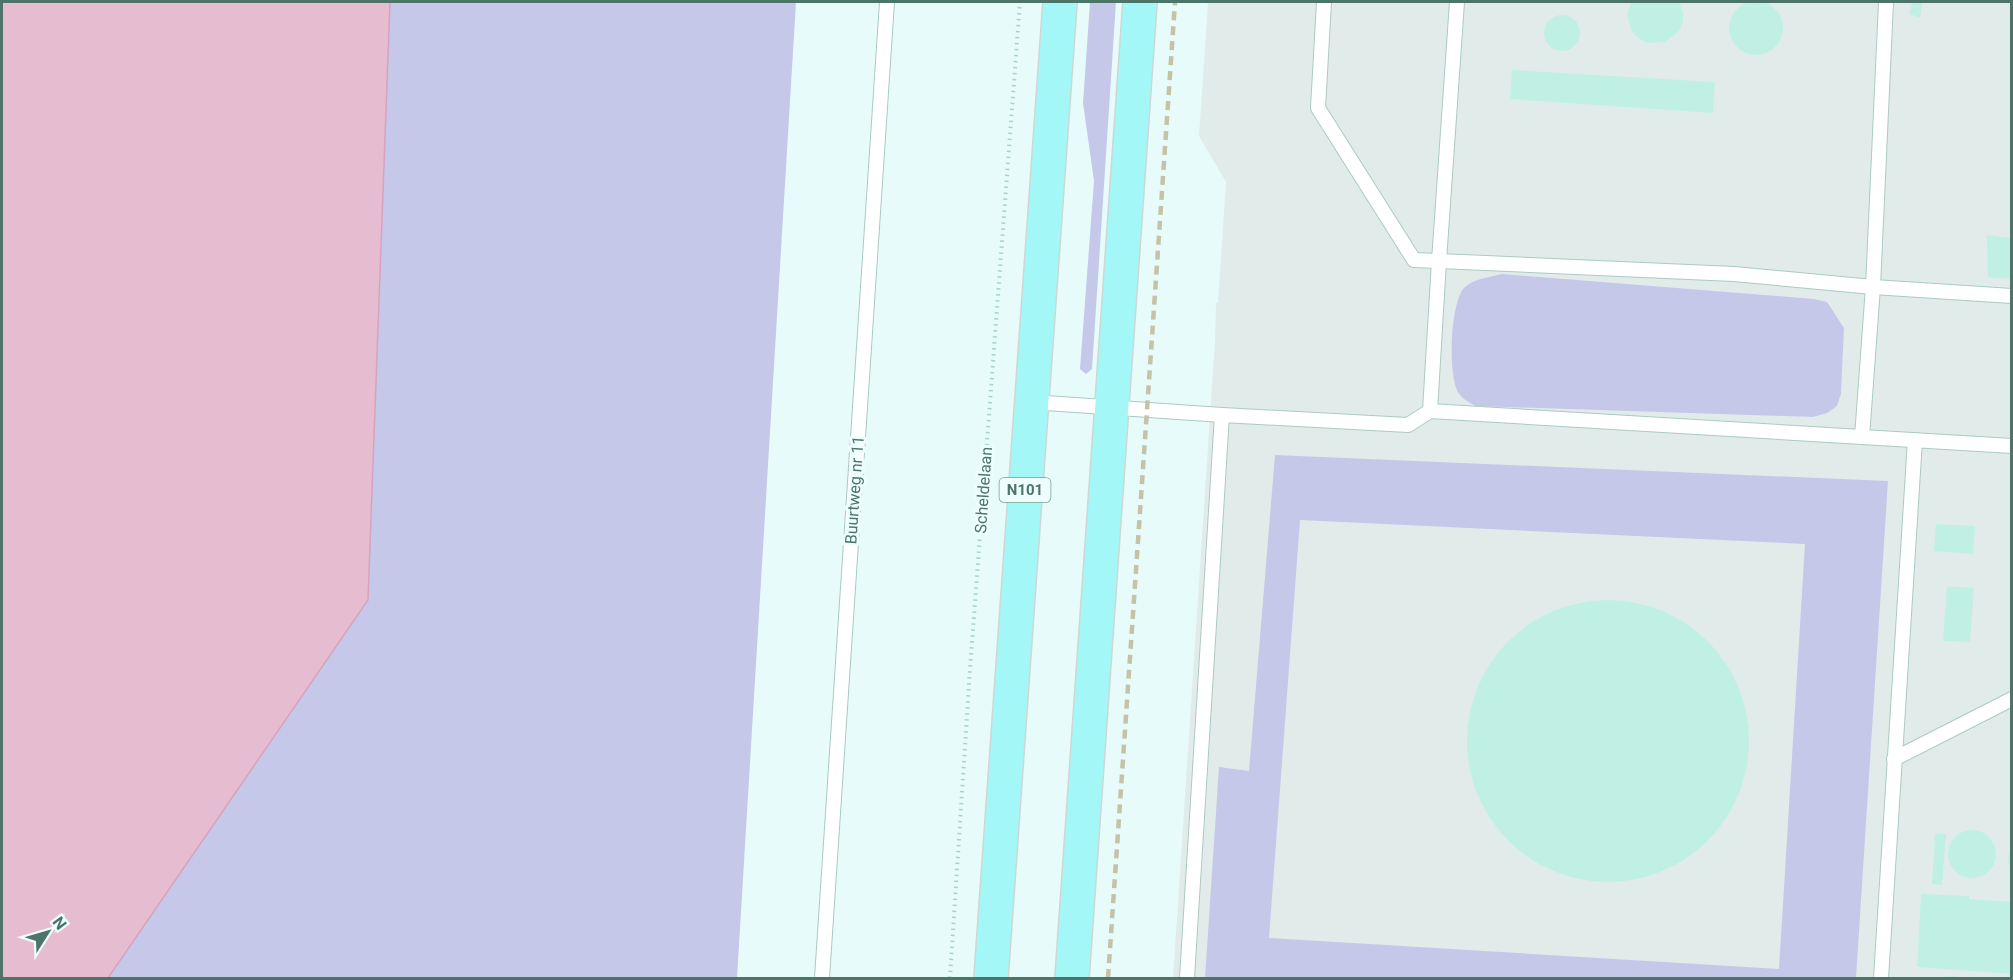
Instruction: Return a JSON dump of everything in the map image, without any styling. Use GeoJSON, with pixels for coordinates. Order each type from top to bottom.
{"type":"FeatureCollection","features":[{"type":"Feature","properties":{"kind":"main road","name":"N101"},"geometry":{"type":"LineString","coordinates":[[991,978],[1060,2]]}},
{"type":"Feature","properties":{"kind":"main road"},"geometry":{"type":"LineString","coordinates":[[1072,978],[1140,2]]}},
{"type":"Feature","properties":{"kind":"lane","name":"Buurtweg nr 11"},"geometry":{"type":"LineString","coordinates":[[822,978],[887,2]]}},
{"type":"Feature","properties":{"kind":"lane"},"geometry":{"type":"LineString","coordinates":[[1324,2],[1318,108],[1413,260],[1734,274],[1873,287],[2012,296]]}},
{"type":"Feature","properties":{"kind":"lane"},"geometry":{"type":"LineString","coordinates":[[1430,411],[1457,2]]}},
{"type":"Feature","properties":{"kind":"lane"},"geometry":{"type":"LineString","coordinates":[[1862,437],[1873,287],[1886,2]]}},
{"type":"Feature","properties":{"kind":"lane"},"geometry":{"type":"LineString","coordinates":[[1031,402],[1222,416],[1408,425],[1430,411],[2012,446]]}},
{"type":"Feature","properties":{"kind":"lane"},"geometry":{"type":"LineString","coordinates":[[1187,978],[1222,416]]}},
{"type":"Feature","properties":{"kind":"lane"},"geometry":{"type":"LineString","coordinates":[[1881,978],[1914,440]]}},
{"type":"Feature","properties":{"kind":"lane"},"geometry":{"type":"LineString","coordinates":[[1894,759],[2012,699]]}},
{"type":"Feature","properties":{"kind":"path","name":"Scheldelaan"},"geometry":{"type":"LineString","coordinates":[[950,978],[970,669],[1020,2]]}},
{"type":"Feature","properties":{"kind":"shaded area"},"geometry":{"type":"Polygon","coordinates":[[[2,2],[390,2],[368,600],[108,978],[2,978],[2,2]]]}},
{"type":"Feature","properties":{"kind":"shaded area"},"geometry":{"type":"Polygon","coordinates":[[[390,2],[796,2],[737,978],[108,978],[368,600],[390,2]]]}},
{"type":"Feature","properties":{"kind":"shaded area"},"geometry":{"type":"Polygon","coordinates":[[[1090,2],[1116,2],[1092,369],[1086,374],[1080,369],[1094,181],[1083,103],[1090,2]]]}},
{"type":"Feature","properties":{"kind":"shaded area"},"geometry":{"type":"Polygon","coordinates":[[[1208,2],[2011,2],[2011,978],[1173,978],[1216,303],[1218,303],[1226,182],[1199,136],[1208,2]]]}},
{"type":"Feature","properties":{"kind":"shaded area"},"geometry":{"type":"Polygon","coordinates":[[[1502,274],[1814,299],[1827,302],[1844,328],[1841,394],[1837,406],[1827,413],[1813,417],[1475,406],[1460,395],[1453,374],[1452,342],[1456,309],[1459,296],[1467,285],[1502,274]]]}},
{"type":"Feature","properties":{"kind":"shaded area"},"geometry":{"type":"Polygon","coordinates":[[[1275,455],[1888,481],[1856,978],[1205,978],[1219,767],[1249,771],[1275,455]],[[1300,520],[1269,938],[1779,969],[1805,544],[1300,520]]]}},
{"type":"Feature","properties":{"kind":"building"},"geometry":{"type":"Polygon","coordinates":[[[1756,1],[1766,3],[1775,9],[1781,18],[1783,28],[1781,38],[1775,47],[1766,53],[1756,55],[1746,53],[1737,47],[1731,38],[1729,28],[1731,18],[1737,9],[1746,3],[1756,1]]]}},
{"type":"Feature","properties":{"kind":"building"},"geometry":{"type":"Polygon","coordinates":[[[1631,2],[1679,2],[1683,12],[1683,22],[1679,31],[1665,42],[1648,43],[1640,39],[1633,33],[1627,16],[1631,2]]]}},
{"type":"Feature","properties":{"kind":"building"},"geometry":{"type":"Polygon","coordinates":[[[1912,2],[1922,2],[1920,18],[1910,14],[1912,2]]]}},
{"type":"Feature","properties":{"kind":"building"},"geometry":{"type":"Polygon","coordinates":[[[1562,15],[1575,20],[1580,33],[1575,46],[1562,51],[1549,46],[1544,33],[1549,20],[1562,15]]]}},
{"type":"Feature","properties":{"kind":"building"},"geometry":{"type":"Polygon","coordinates":[[[1512,70],[1715,82],[1713,113],[1510,99],[1512,70]]]}},
{"type":"Feature","properties":{"kind":"building"},"geometry":{"type":"Polygon","coordinates":[[[1987,235],[2012,238],[2012,279],[1988,277],[1987,235]]]}},
{"type":"Feature","properties":{"kind":"building"},"geometry":{"type":"Polygon","coordinates":[[[1936,524],[1975,526],[1973,554],[1934,551],[1936,524]]]}},
{"type":"Feature","properties":{"kind":"building"},"geometry":{"type":"Polygon","coordinates":[[[1947,586],[1974,588],[1970,642],[1943,641],[1947,586]]]}},
{"type":"Feature","properties":{"kind":"building"},"geometry":{"type":"Polygon","coordinates":[[[1608,600],[1635,603],[1662,611],[1697,632],[1717,652],[1738,687],[1746,714],[1749,741],[1746,768],[1738,795],[1717,830],[1697,850],[1662,871],[1635,879],[1608,882],[1581,879],[1554,871],[1519,850],[1499,830],[1478,795],[1470,768],[1467,741],[1470,714],[1478,687],[1499,652],[1519,632],[1554,611],[1581,603],[1608,600]]]}},
{"type":"Feature","properties":{"kind":"building"},"geometry":{"type":"Polygon","coordinates":[[[1972,830],[1989,837],[1996,854],[1989,871],[1972,878],[1955,871],[1948,854],[1955,837],[1972,830]]]}},
{"type":"Feature","properties":{"kind":"building"},"geometry":{"type":"Polygon","coordinates":[[[1935,834],[1946,834],[1942,885],[1932,884],[1935,834]]]}},
{"type":"Feature","properties":{"kind":"building"},"geometry":{"type":"Polygon","coordinates":[[[2012,844],[2012,869],[2010,869],[2008,858],[2012,844]]]}},
{"type":"Feature","properties":{"kind":"building"},"geometry":{"type":"Polygon","coordinates":[[[1921,894],[1969,896],[1969,899],[2012,902],[2012,974],[1917,967],[1921,894]]]}},
{"type":"Feature","properties":{"kind":"building"},"geometry":{"type":"Polygon","coordinates":[[[1954,976],[1961,978],[1938,978],[1954,976]]]}},
{"type":"Feature","properties":{"kind":"railway"},"geometry":{"type":"LineString","coordinates":[[1108,978],[1175,2]]}}]}
